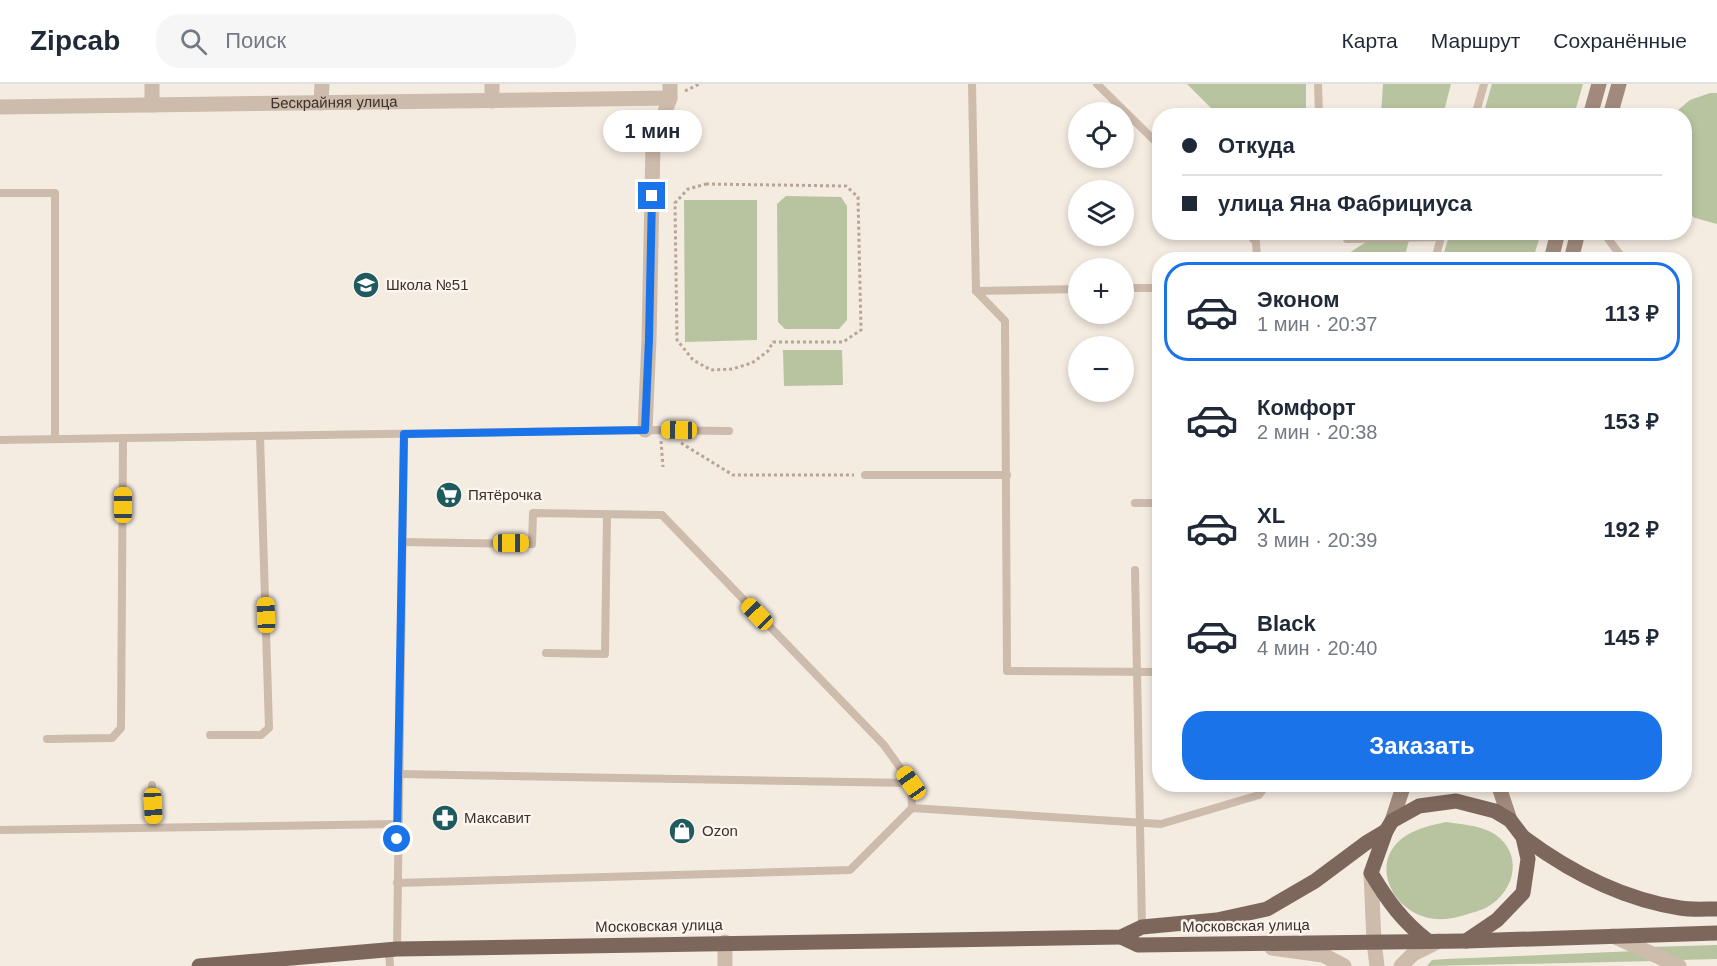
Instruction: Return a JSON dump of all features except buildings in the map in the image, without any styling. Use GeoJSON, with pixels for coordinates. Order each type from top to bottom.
{"type":"FeatureCollection","features":[{"type":"Feature","properties":{"kind":"main road"},"geometry":{"type":"LineString","coordinates":[[1592,108],[1599,84]]}},
{"type":"Feature","properties":{"kind":"main road"},"geometry":{"type":"LineString","coordinates":[[1612,108],[1619,84]]}},
{"type":"Feature","properties":{"kind":"main road"},"geometry":{"type":"LineString","coordinates":[[1401,792],[1371,873],[1386,898],[1410,927],[1433,941],[1717,933]]}},
{"type":"Feature","properties":{"kind":"main road"},"geometry":{"type":"LineString","coordinates":[[1501,792],[1510,820]]}},
{"type":"Feature","properties":{"kind":"main road"},"geometry":{"type":"LineString","coordinates":[[1389,826],[1419,806],[1456,801],[1495,811],[1510,820],[1524,837],[1548,855],[1595,883],[1618,892],[1680,909],[1717,909]]}},
{"type":"Feature","properties":{"kind":"main road","name":"Московская улица"},"geometry":{"type":"LineString","coordinates":[[199,966],[725,942],[1121,937],[1142,927],[1217,920],[1267,909],[1315,881],[1389,826]]}},
{"type":"Feature","properties":{"kind":"main road"},"geometry":{"type":"LineString","coordinates":[[1466,941],[1497,920],[1523,893],[1528,859],[1524,837]]}},
{"type":"Feature","properties":{"kind":"main road","name":"Московская улица"},"geometry":{"type":"LineString","coordinates":[[1121,937],[1138,945],[1433,941]]}},
{"type":"Feature","properties":{"kind":"street"},"geometry":{"type":"LineString","coordinates":[[152,84],[152,105]]}},
{"type":"Feature","properties":{"kind":"street"},"geometry":{"type":"LineString","coordinates":[[321,103],[322,84]]}},
{"type":"Feature","properties":{"kind":"street"},"geometry":{"type":"LineString","coordinates":[[492,84],[492,101]]}},
{"type":"Feature","properties":{"kind":"street"},"geometry":{"type":"LineString","coordinates":[[645,430],[653,145],[670,91]]}},
{"type":"Feature","properties":{"kind":"street","name":"Бескрайняя улица"},"geometry":{"type":"LineString","coordinates":[[0,107],[492,101],[670,91]]}},
{"type":"Feature","properties":{"kind":"street"},"geometry":{"type":"LineString","coordinates":[[1371,873],[1377,966]]}},
{"type":"Feature","properties":{"kind":"street"},"geometry":{"type":"LineString","coordinates":[[1613,936],[1678,966]]}},
{"type":"Feature","properties":{"kind":"street"},"geometry":{"type":"LineString","coordinates":[[1401,966],[1413,954],[1433,941]]}},
{"type":"Feature","properties":{"kind":"street"},"geometry":{"type":"LineString","coordinates":[[725,942],[725,966]]}},
{"type":"Feature","properties":{"kind":"street"},"geometry":{"type":"LineString","coordinates":[[1242,944],[1323,955],[1344,966]]}},
{"type":"Feature","properties":{"kind":"lane"},"geometry":{"type":"LineString","coordinates":[[972,84],[976,291],[1005,321],[1007,671],[1152,672]]}},
{"type":"Feature","properties":{"kind":"lane"},"geometry":{"type":"LineString","coordinates":[[1097,84],[1152,138]]}},
{"type":"Feature","properties":{"kind":"lane"},"geometry":{"type":"LineString","coordinates":[[1318,84],[1319,108]]}},
{"type":"Feature","properties":{"kind":"lane"},"geometry":{"type":"LineString","coordinates":[[1477,108],[1484,84]]}},
{"type":"Feature","properties":{"kind":"lane"},"geometry":{"type":"LineString","coordinates":[[0,193],[55,193],[55,439]]}},
{"type":"Feature","properties":{"kind":"lane"},"geometry":{"type":"LineString","coordinates":[[1134,288],[1152,288]]}},
{"type":"Feature","properties":{"kind":"lane"},"geometry":{"type":"LineString","coordinates":[[976,291],[1068,289]]}},
{"type":"Feature","properties":{"kind":"lane"},"geometry":{"type":"LineString","coordinates":[[0,440],[645,430],[729,431]]}},
{"type":"Feature","properties":{"kind":"lane"},"geometry":{"type":"LineString","coordinates":[[392,956],[397,883],[404,434]]}},
{"type":"Feature","properties":{"kind":"lane"},"geometry":{"type":"LineString","coordinates":[[210,735],[261,735],[269,728],[260,436]]}},
{"type":"Feature","properties":{"kind":"lane"},"geometry":{"type":"LineString","coordinates":[[47,739],[112,738],[121,728],[123,438]]}},
{"type":"Feature","properties":{"kind":"lane"},"geometry":{"type":"LineString","coordinates":[[865,475],[1007,475]]}},
{"type":"Feature","properties":{"kind":"lane"},"geometry":{"type":"LineString","coordinates":[[1135,503],[1152,504]]}},
{"type":"Feature","properties":{"kind":"lane"},"geometry":{"type":"LineString","coordinates":[[397,883],[850,870],[912,808],[911,783],[884,745],[662,516],[533,513],[532,544],[402,542]]}},
{"type":"Feature","properties":{"kind":"lane"},"geometry":{"type":"LineString","coordinates":[[546,653],[605,654],[607,515]]}},
{"type":"Feature","properties":{"kind":"lane"},"geometry":{"type":"LineString","coordinates":[[1135,570],[1142,927]]}},
{"type":"Feature","properties":{"kind":"lane"},"geometry":{"type":"LineString","coordinates":[[399,774],[911,783]]}},
{"type":"Feature","properties":{"kind":"lane"},"geometry":{"type":"LineString","coordinates":[[152,785],[154,827]]}},
{"type":"Feature","properties":{"kind":"lane"},"geometry":{"type":"LineString","coordinates":[[912,808],[1161,824],[1259,795],[1261,792]]}},
{"type":"Feature","properties":{"kind":"lane"},"geometry":{"type":"LineString","coordinates":[[0,830],[397,824]]}},
{"type":"Feature","properties":{"kind":"path"},"geometry":{"type":"LineString","coordinates":[[706,184],[846,186],[858,197],[861,330],[843,342],[773,342],[768,351],[752,363],[732,369],[711,370],[693,360],[677,340],[675,203],[688,189],[706,184]]}},
{"type":"Feature","properties":{"kind":"path"},"geometry":{"type":"LineString","coordinates":[[660,430],[663,468]]}},
{"type":"Feature","properties":{"kind":"path"},"geometry":{"type":"LineString","coordinates":[[660,430],[734,476],[865,475]]}},
{"type":"Feature","properties":{"kind":"green space"},"geometry":{"type":"Polygon","coordinates":[[[1187,84],[1306,84],[1306,108],[1211,108],[1187,84]]]}},
{"type":"Feature","properties":{"kind":"green space"},"geometry":{"type":"Polygon","coordinates":[[[1383,84],[1451,84],[1445,108],[1381,108],[1383,84]]]}},
{"type":"Feature","properties":{"kind":"green space"},"geometry":{"type":"Polygon","coordinates":[[[1492,84],[1583,84],[1576,108],[1485,108],[1492,84]]]}},
{"type":"Feature","properties":{"kind":"green space"},"geometry":{"type":"Polygon","coordinates":[[[1717,93],[1717,224],[1692,216],[1692,108],[1680,108],[1690,100],[1717,93]]]}},
{"type":"Feature","properties":{"kind":"green space"},"geometry":{"type":"Polygon","coordinates":[[[786,196],[841,197],[847,206],[847,320],[839,329],[785,329],[778,322],[777,204],[786,196]]]}},
{"type":"Feature","properties":{"kind":"green space"},"geometry":{"type":"Polygon","coordinates":[[[684,200],[757,200],[757,340],[685,342],[684,200]]]}},
{"type":"Feature","properties":{"kind":"green space"},"geometry":{"type":"Polygon","coordinates":[[[1369,240],[1409,240],[1406,252],[1351,252],[1369,240]]]}},
{"type":"Feature","properties":{"kind":"green space"},"geometry":{"type":"Polygon","coordinates":[[[1448,240],[1539,240],[1535,252],[1444,252],[1448,240]]]}},
{"type":"Feature","properties":{"kind":"green space"},"geometry":{"type":"Polygon","coordinates":[[[783,350],[842,350],[843,385],[784,386],[783,350]]]}},
{"type":"Feature","properties":{"kind":"green space"},"geometry":{"type":"Polygon","coordinates":[[[1446,822],[1480,828],[1500,838],[1511,855],[1512,874],[1504,892],[1487,907],[1455,918],[1434,919],[1421,916],[1404,906],[1390,886],[1387,864],[1390,853],[1407,835],[1446,822]]]}},
{"type":"Feature","properties":{"kind":"green space"},"geometry":{"type":"Polygon","coordinates":[[[1717,945],[1717,959],[1680,960],[1650,947],[1717,945]]]}},
{"type":"Feature","properties":{"kind":"green space"},"geometry":{"type":"Polygon","coordinates":[[[1636,951],[1656,961],[1427,966],[1432,960],[1636,951]]]}},
{"type":"Feature","properties":{"kind":"place","name":"Школа №51"},"geometry":{"type":"Point","coordinates":[366,285]}},
{"type":"Feature","properties":{"kind":"place","name":"Пятёрочка"},"geometry":{"type":"Point","coordinates":[449,495]}},
{"type":"Feature","properties":{"kind":"place","name":"Максавит"},"geometry":{"type":"Point","coordinates":[445,818]}},
{"type":"Feature","properties":{"kind":"place","name":"Ozon"},"geometry":{"type":"Point","coordinates":[682,831]}},
{"type":"Feature","properties":{"kind":"route"},"geometry":{"type":"LineString","coordinates":[[397,839],[404,434],[645,430],[652,196]]}}]}
